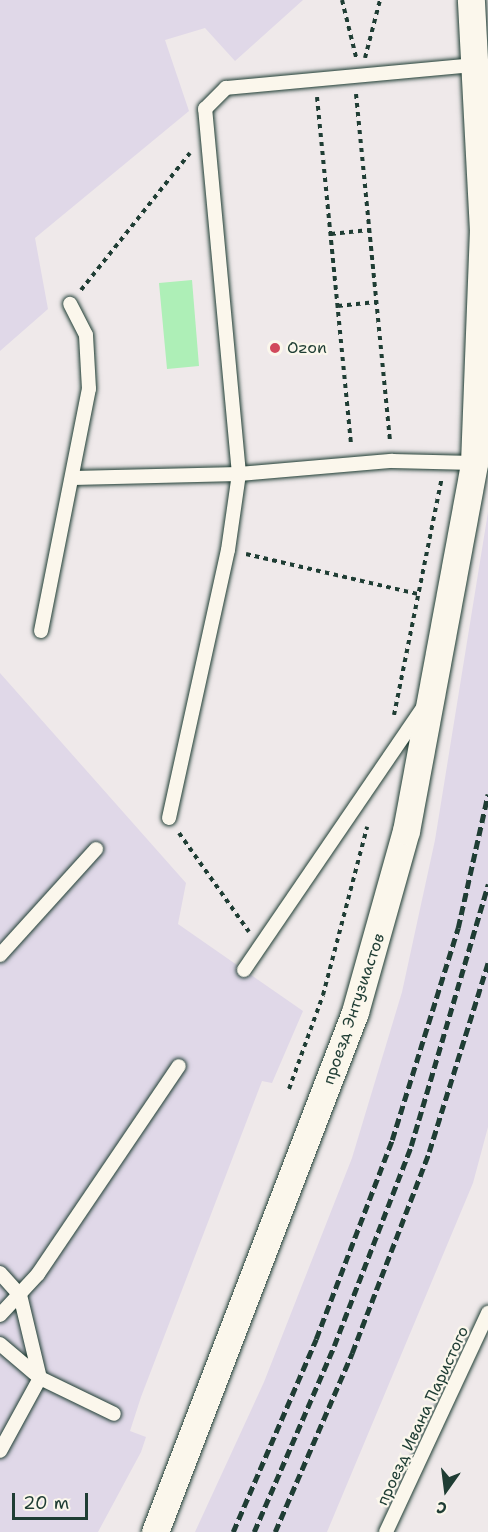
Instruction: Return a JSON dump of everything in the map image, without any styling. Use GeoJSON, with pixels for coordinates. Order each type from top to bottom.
{"type":"FeatureCollection","features":[{"type":"Feature","properties":{"kind":"street"},"geometry":{"type":"LineString","coordinates":[[471,0],[483,231],[474,463]]}},
{"type":"Feature","properties":{"kind":"street","name":"проезд Энтузиастов"},"geometry":{"type":"LineString","coordinates":[[155,1532],[356,1012],[401,853],[425,704],[474,463]]}},
{"type":"Feature","properties":{"kind":"lane"},"geometry":{"type":"LineString","coordinates":[[169,818],[228,550],[239,474],[206,109],[226,88],[474,65]]}},
{"type":"Feature","properties":{"kind":"lane"},"geometry":{"type":"LineString","coordinates":[[41,631],[73,478],[90,361],[86,335],[70,304]]}},
{"type":"Feature","properties":{"kind":"lane"},"geometry":{"type":"LineString","coordinates":[[73,478],[239,474],[392,461],[474,463]]}},
{"type":"Feature","properties":{"kind":"lane"},"geometry":{"type":"LineString","coordinates":[[244,970],[425,704]]}},
{"type":"Feature","properties":{"kind":"lane"},"geometry":{"type":"LineString","coordinates":[[0,955],[96,849]]}},
{"type":"Feature","properties":{"kind":"lane"},"geometry":{"type":"LineString","coordinates":[[0,1315],[20,1295],[179,1066]]}},
{"type":"Feature","properties":{"kind":"lane"},"geometry":{"type":"LineString","coordinates":[[0,1273],[20,1295],[40,1378],[0,1451]]}},
{"type":"Feature","properties":{"kind":"lane","name":"проезд Ивана Паристого"},"geometry":{"type":"LineString","coordinates":[[386,1532],[488,1313]]}},
{"type":"Feature","properties":{"kind":"lane"},"geometry":{"type":"LineString","coordinates":[[0,1344],[40,1378],[114,1414]]}},
{"type":"Feature","properties":{"kind":"path"},"geometry":{"type":"LineString","coordinates":[[342,0],[361,75]]}},
{"type":"Feature","properties":{"kind":"path"},"geometry":{"type":"LineString","coordinates":[[380,0],[356,97],[392,461]]}},
{"type":"Feature","properties":{"kind":"path"},"geometry":{"type":"LineString","coordinates":[[316,80],[353,464]]}},
{"type":"Feature","properties":{"kind":"path"},"geometry":{"type":"LineString","coordinates":[[70,304],[207,131]]}},
{"type":"Feature","properties":{"kind":"path"},"geometry":{"type":"LineString","coordinates":[[331,234],[369,230]]}},
{"type":"Feature","properties":{"kind":"path"},"geometry":{"type":"LineString","coordinates":[[338,306],[376,303]]}},
{"type":"Feature","properties":{"kind":"path"},"geometry":{"type":"LineString","coordinates":[[228,550],[418,594]]}},
{"type":"Feature","properties":{"kind":"path"},"geometry":{"type":"LineString","coordinates":[[169,818],[259,948]]}},
{"type":"Feature","properties":{"kind":"shaded area"},"geometry":{"type":"Polygon","coordinates":[[[0,0],[303,0],[235,61],[205,28],[165,40],[189,111],[35,238],[48,309],[0,351],[0,0]]]}},
{"type":"Feature","properties":{"kind":"shaded area"},"geometry":{"type":"Polygon","coordinates":[[[488,512],[488,1127],[473,1183],[327,1532],[195,1532],[264,1382],[352,1158],[402,992],[435,840],[488,512]]]}},
{"type":"Feature","properties":{"kind":"shaded area"},"geometry":{"type":"Polygon","coordinates":[[[0,673],[186,883],[178,924],[303,1011],[272,1083],[262,1081],[141,1397],[130,1431],[146,1437],[141,1452],[98,1532],[0,1532],[0,673]]]}},
{"type":"Feature","properties":{"kind":"green space"},"geometry":{"type":"Polygon","coordinates":[[[192,280],[199,366],[167,369],[159,283],[192,280]]]}},
{"type":"Feature","properties":{"kind":"railway"},"geometry":{"type":"LineString","coordinates":[[233,1532],[316,1339],[392,1140],[458,928],[488,794]]}},
{"type":"Feature","properties":{"kind":"railway"},"geometry":{"type":"LineString","coordinates":[[254,1532],[334,1346],[411,1146],[488,884]]}},
{"type":"Feature","properties":{"kind":"railway"},"geometry":{"type":"LineString","coordinates":[[275,1532],[352,1353],[429,1152],[488,963]]}},
{"type":"Feature","properties":{"kind":"place","name":"Ozon"},"geometry":{"type":"Point","coordinates":[275,348]}}]}
